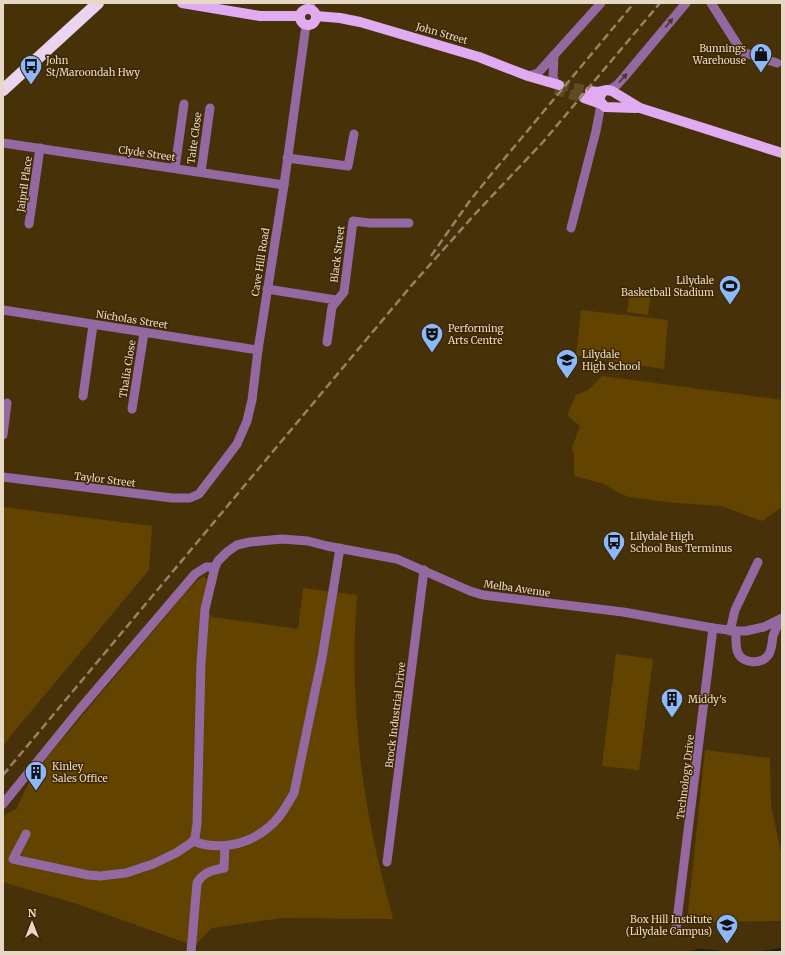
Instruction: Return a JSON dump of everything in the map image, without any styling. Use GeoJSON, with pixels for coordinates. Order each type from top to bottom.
{"type":"FeatureCollection","features":[{"type":"Feature","properties":{"kind":"highway"},"geometry":{"type":"LineString","coordinates":[[3,90],[98,3]]}},
{"type":"Feature","properties":{"kind":"main road"},"geometry":{"type":"LineString","coordinates":[[182,3],[260,16],[303,20],[313,24],[313,9],[304,10],[303,20]]}},
{"type":"Feature","properties":{"kind":"main road","name":"John Street"},"geometry":{"type":"LineString","coordinates":[[313,9],[479,57],[557,86]]}},
{"type":"Feature","properties":{"kind":"main road"},"geometry":{"type":"LineString","coordinates":[[606,106],[616,103],[618,99],[609,91]]}},
{"type":"Feature","properties":{"kind":"main road"},"geometry":{"type":"LineString","coordinates":[[606,106],[599,99],[609,91]]}},
{"type":"Feature","properties":{"kind":"main road"},"geometry":{"type":"LineString","coordinates":[[640,108],[606,106],[587,95],[609,91],[640,108],[782,152]]}},
{"type":"Feature","properties":{"kind":"street"},"geometry":{"type":"LineString","coordinates":[[528,76],[538,73],[601,3]]}},
{"type":"Feature","properties":{"kind":"street"},"geometry":{"type":"LineString","coordinates":[[609,91],[625,76],[686,3]]}},
{"type":"Feature","properties":{"kind":"street"},"geometry":{"type":"LineString","coordinates":[[710,3],[742,52],[777,63]]}},
{"type":"Feature","properties":{"kind":"street","name":"Cave Hill Road"},"geometry":{"type":"LineString","coordinates":[[203,490],[237,444],[247,421],[252,400],[267,289],[284,185],[303,20]]}},
{"type":"Feature","properties":{"kind":"street"},"geometry":{"type":"LineString","coordinates":[[554,55],[553,77],[557,86]]}},
{"type":"Feature","properties":{"kind":"street"},"geometry":{"type":"LineString","coordinates":[[175,168],[184,104]]}},
{"type":"Feature","properties":{"kind":"street"},"geometry":{"type":"LineString","coordinates":[[570,228],[596,131],[606,106]]}},
{"type":"Feature","properties":{"kind":"street","name":"Taite Close"},"geometry":{"type":"LineString","coordinates":[[201,172],[210,108]]}},
{"type":"Feature","properties":{"kind":"street"},"geometry":{"type":"LineString","coordinates":[[287,158],[348,166],[354,134]]}},
{"type":"Feature","properties":{"kind":"street","name":"Clyde Street"},"geometry":{"type":"LineString","coordinates":[[4,142],[284,185]]}},
{"type":"Feature","properties":{"kind":"street","name":"Jaipril Place"},"geometry":{"type":"LineString","coordinates":[[29,224],[40,148]]}},
{"type":"Feature","properties":{"kind":"street","name":"Black Street"},"geometry":{"type":"LineString","coordinates":[[327,342],[332,307],[336,300],[341,297],[344,292],[353,221],[370,223],[409,223]]}},
{"type":"Feature","properties":{"kind":"street"},"geometry":{"type":"LineString","coordinates":[[267,289],[336,300]]}},
{"type":"Feature","properties":{"kind":"street","name":"Nicholas Street"},"geometry":{"type":"LineString","coordinates":[[3,310],[258,350]]}},
{"type":"Feature","properties":{"kind":"street"},"geometry":{"type":"LineString","coordinates":[[83,396],[93,325]]}},
{"type":"Feature","properties":{"kind":"street","name":"Thalia Close"},"geometry":{"type":"LineString","coordinates":[[132,409],[144,332]]}},
{"type":"Feature","properties":{"kind":"street"},"geometry":{"type":"LineString","coordinates":[[3,435],[7,403]]}},
{"type":"Feature","properties":{"kind":"street","name":"Taylor Street"},"geometry":{"type":"LineString","coordinates":[[3,477],[172,498],[190,498],[199,494],[203,490]]}},
{"type":"Feature","properties":{"kind":"street","name":"Melba Avenue"},"geometry":{"type":"LineString","coordinates":[[215,567],[222,557],[237,545],[250,542],[282,539],[302,541],[391,557],[424,570],[460,587],[483,595],[623,612],[733,631],[756,630],[782,618]]}},
{"type":"Feature","properties":{"kind":"street"},"geometry":{"type":"LineString","coordinates":[[193,841],[206,845],[225,846],[251,839],[268,828],[284,811],[294,793],[324,651],[340,548]]}},
{"type":"Feature","properties":{"kind":"street"},"geometry":{"type":"LineString","coordinates":[[758,562],[735,610],[733,631],[736,647],[742,659],[748,662],[759,661],[763,660],[768,655],[774,635],[782,618]]}},
{"type":"Feature","properties":{"kind":"street"},"geometry":{"type":"LineString","coordinates":[[3,804],[80,709],[195,574],[206,567],[215,567],[205,608],[201,663],[197,824],[195,838],[193,841],[176,853],[135,871],[113,875],[88,875],[14,859],[26,834]]}},
{"type":"Feature","properties":{"kind":"street","name":"Brock Industrial Drive"},"geometry":{"type":"LineString","coordinates":[[387,862],[424,570]]}},
{"type":"Feature","properties":{"kind":"street","name":"Technology Drive"},"geometry":{"type":"LineString","coordinates":[[676,928],[713,628]]}},
{"type":"Feature","properties":{"kind":"street"},"geometry":{"type":"LineString","coordinates":[[191,952],[197,883],[203,875],[212,870],[224,868],[225,846]]}},
{"type":"Feature","properties":{"kind":"shaded area"},"geometry":{"type":"Polygon","coordinates":[[[630,292],[651,294],[648,315],[627,312],[630,292]]]}},
{"type":"Feature","properties":{"kind":"shaded area"},"geometry":{"type":"Polygon","coordinates":[[[581,310],[668,320],[664,369],[576,356],[581,310]]]}},
{"type":"Feature","properties":{"kind":"shaded area"},"geometry":{"type":"Polygon","coordinates":[[[602,376],[782,400],[782,507],[762,521],[721,506],[676,503],[629,497],[604,484],[574,476],[574,456],[572,448],[580,426],[567,415],[576,395],[588,390],[602,376]]]}},
{"type":"Feature","properties":{"kind":"shaded area"},"geometry":{"type":"Polygon","coordinates":[[[3,507],[152,526],[149,570],[3,745],[3,507]]]}},
{"type":"Feature","properties":{"kind":"shaded area"},"geometry":{"type":"Polygon","coordinates":[[[204,576],[207,580],[202,606],[212,617],[298,629],[303,588],[357,595],[355,623],[355,680],[361,766],[372,834],[393,919],[283,918],[212,928],[195,946],[80,905],[3,882],[3,816],[16,809],[33,774],[187,591],[204,576]]]}},
{"type":"Feature","properties":{"kind":"shaded area"},"geometry":{"type":"Polygon","coordinates":[[[616,654],[653,659],[639,770],[602,766],[616,654]]]}},
{"type":"Feature","properties":{"kind":"shaded area"},"geometry":{"type":"Polygon","coordinates":[[[705,750],[770,758],[771,805],[782,857],[782,921],[687,922],[705,750]]]}},
{"type":"Feature","properties":{"kind":"waterway"},"geometry":{"type":"LineString","coordinates":[[763,952],[782,949]]}},
{"type":"Feature","properties":{"kind":"waterway"},"geometry":{"type":"LineString","coordinates":[[692,952],[700,950],[720,952]]}},
{"type":"Feature","properties":{"kind":"tunnel"},"geometry":{"type":"LineString","coordinates":[[559,85],[590,91]]}},
{"type":"Feature","properties":{"kind":"tunnel"},"geometry":{"type":"LineString","coordinates":[[555,90],[584,98]]}},
{"type":"Feature","properties":{"kind":"railway"},"geometry":{"type":"LineString","coordinates":[[431,256],[469,202],[489,177],[634,3]]}},
{"type":"Feature","properties":{"kind":"railway"},"geometry":{"type":"LineString","coordinates":[[3,775],[411,286],[475,214],[543,142],[660,3]]}},
{"type":"Feature","properties":{"kind":"place","name":"Bunnings Warehouse"},"geometry":{"type":"Point","coordinates":[761,74]}},
{"type":"Feature","properties":{"kind":"place","name":"John St/Maroondah Hwy"},"geometry":{"type":"Point","coordinates":[31,86]}},
{"type":"Feature","properties":{"kind":"place","name":"Lilydale Basketball Stadium"},"geometry":{"type":"Point","coordinates":[730,306]}},
{"type":"Feature","properties":{"kind":"place","name":"Performing Arts Centre"},"geometry":{"type":"Point","coordinates":[432,354]}},
{"type":"Feature","properties":{"kind":"place","name":"Lilydale High School"},"geometry":{"type":"Point","coordinates":[567,380]}},
{"type":"Feature","properties":{"kind":"place","name":"Lilydale High School Bus Terminus"},"geometry":{"type":"Point","coordinates":[614,562]}},
{"type":"Feature","properties":{"kind":"place","name":"Middy's"},"geometry":{"type":"Point","coordinates":[672,718]}},
{"type":"Feature","properties":{"kind":"place","name":"Kinley Sales Office"},"geometry":{"type":"Point","coordinates":[36,792]}},
{"type":"Feature","properties":{"kind":"place","name":"Box Hill Institute (Lilydale Campus)"},"geometry":{"type":"Point","coordinates":[727,944]}}]}
